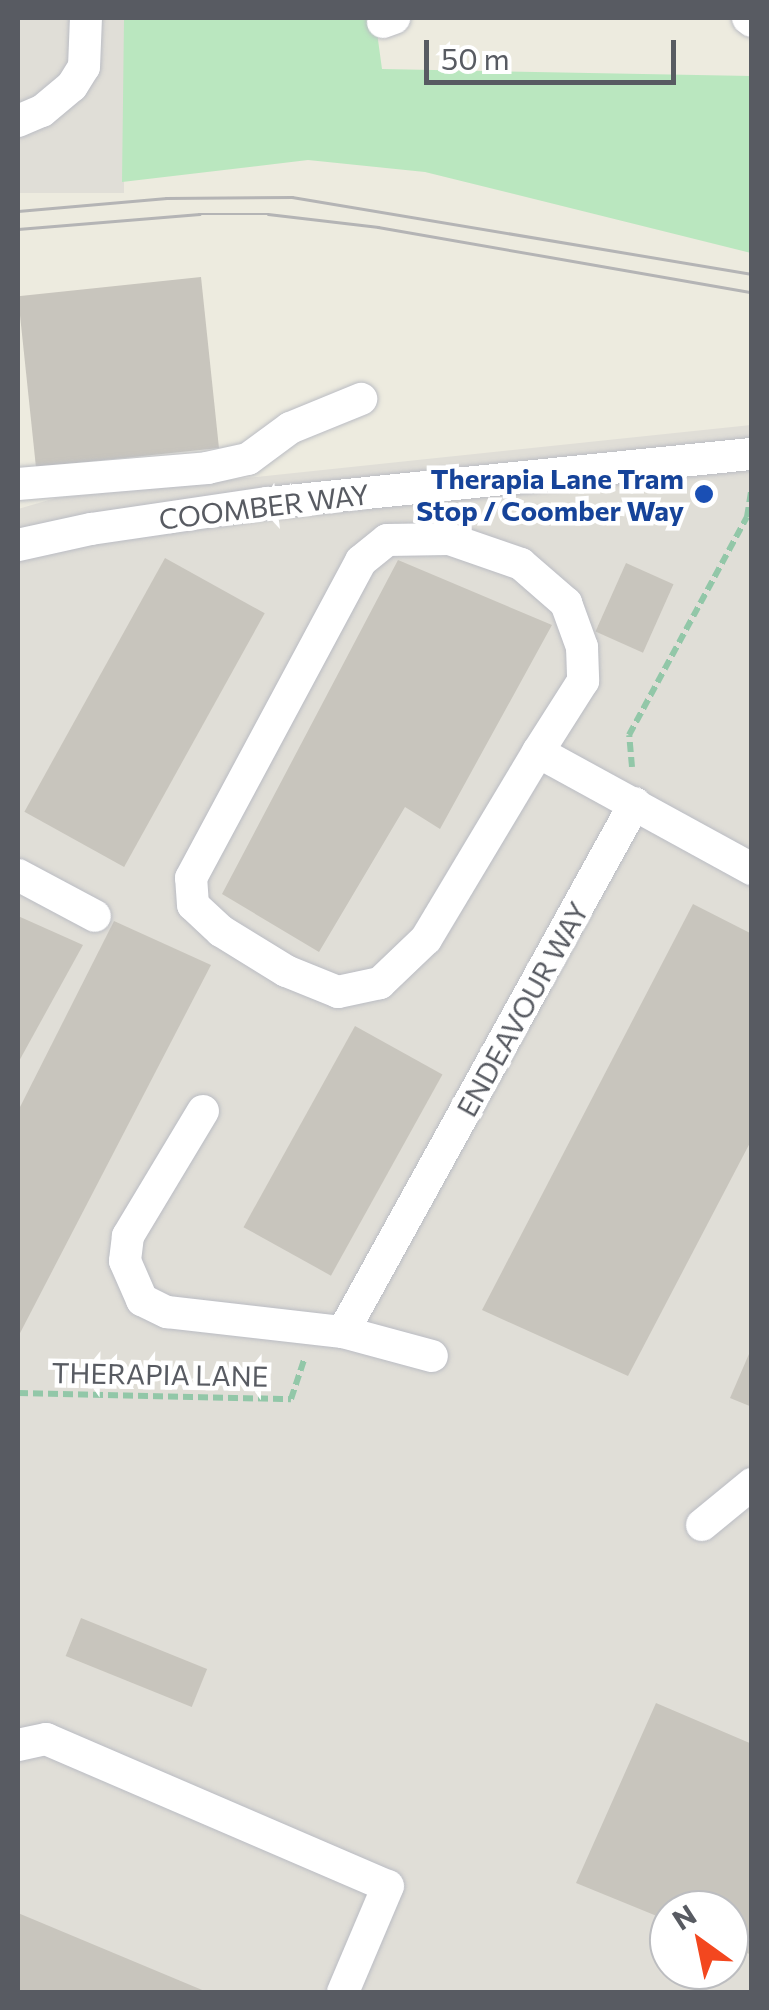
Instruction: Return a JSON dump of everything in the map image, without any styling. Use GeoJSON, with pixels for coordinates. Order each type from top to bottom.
{"type":"FeatureCollection","features":[{"type":"Feature","properties":{"kind":"street"},"geometry":{"type":"LineString","coordinates":[[18,121],[42,111],[84,68],[86,18]]}},
{"type":"Feature","properties":{"kind":"street"},"geometry":{"type":"LineString","coordinates":[[18,484],[206,468],[248,459],[290,428],[361,399]]}},
{"type":"Feature","properties":{"kind":"street","name":"COOMBER WAY"},"geometry":{"type":"LineString","coordinates":[[18,545],[251,506],[752,454]]}},
{"type":"Feature","properties":{"kind":"street"},"geometry":{"type":"LineString","coordinates":[[449,539],[485,551],[521,564],[566,603],[582,647],[583,681],[538,752],[426,939],[380,983],[338,992],[286,971],[221,931],[193,905],[192,878],[201,860],[362,561],[387,540],[449,539]]}},
{"type":"Feature","properties":{"kind":"street"},"geometry":{"type":"LineString","coordinates":[[538,752],[752,869]]}},
{"type":"Feature","properties":{"kind":"street","name":"ENDEAVOUR WAY"},"geometry":{"type":"LineString","coordinates":[[318,1331],[635,804]]}},
{"type":"Feature","properties":{"kind":"street"},"geometry":{"type":"LineString","coordinates":[[18,876],[95,916]]}},
{"type":"Feature","properties":{"kind":"street"},"geometry":{"type":"LineString","coordinates":[[202,1111],[128,1236],[125,1261],[142,1300],[167,1312],[318,1331],[432,1356]]}},
{"type":"Feature","properties":{"kind":"street"},"geometry":{"type":"LineString","coordinates":[[702,1525],[752,1484]]}},
{"type":"Feature","properties":{"kind":"street"},"geometry":{"type":"LineString","coordinates":[[18,1745],[46,1738],[388,1886],[343,1992]]}},
{"type":"Feature","properties":{"kind":"path"},"geometry":{"type":"LineString","coordinates":[[635,804],[629,735],[747,517],[751,487]]}},
{"type":"Feature","properties":{"kind":"path","name":"THERAPIA LANE"},"geometry":{"type":"LineString","coordinates":[[18,1393],[291,1399],[318,1331]]}},
{"type":"Feature","properties":{"kind":"shaded area"},"geometry":{"type":"Polygon","coordinates":[[[18,18],[124,18],[124,193],[18,193],[18,18]]]}},
{"type":"Feature","properties":{"kind":"shaded area"},"geometry":{"type":"Polygon","coordinates":[[[751,425],[751,1992],[18,1992],[18,509],[56,498],[751,425]]]}},
{"type":"Feature","properties":{"kind":"green space"},"geometry":{"type":"Polygon","coordinates":[[[124,18],[375,18],[382,69],[751,76],[751,253],[425,172],[308,160],[122,182],[124,18]]]}},
{"type":"Feature","properties":{"kind":"building"},"geometry":{"type":"Polygon","coordinates":[[[201,277],[219,448],[36,467],[18,296],[201,277]]]}},
{"type":"Feature","properties":{"kind":"building"},"geometry":{"type":"Polygon","coordinates":[[[165,558],[265,613],[124,867],[24,812],[165,558]]]}},
{"type":"Feature","properties":{"kind":"building"},"geometry":{"type":"Polygon","coordinates":[[[398,560],[552,625],[440,829],[405,807],[319,952],[222,894],[398,560]]]}},
{"type":"Feature","properties":{"kind":"building"},"geometry":{"type":"Polygon","coordinates":[[[626,563],[674,584],[643,653],[595,632],[626,563]]]}},
{"type":"Feature","properties":{"kind":"building"},"geometry":{"type":"Polygon","coordinates":[[[693,904],[752,934],[752,1139],[628,1376],[482,1310],[693,904]]]}},
{"type":"Feature","properties":{"kind":"building"},"geometry":{"type":"Polygon","coordinates":[[[18,916],[83,945],[18,1063],[18,916]]]}},
{"type":"Feature","properties":{"kind":"building"},"geometry":{"type":"Polygon","coordinates":[[[114,921],[211,965],[18,1337],[18,1111],[114,921]]]}},
{"type":"Feature","properties":{"kind":"building"},"geometry":{"type":"Polygon","coordinates":[[[355,1026],[442,1074],[331,1276],[243,1227],[355,1026]]]}},
{"type":"Feature","properties":{"kind":"building"},"geometry":{"type":"Polygon","coordinates":[[[752,1347],[752,1407],[730,1398],[752,1347]]]}},
{"type":"Feature","properties":{"kind":"building"},"geometry":{"type":"Polygon","coordinates":[[[81,1618],[207,1669],[192,1707],[66,1656],[81,1618]]]}},
{"type":"Feature","properties":{"kind":"building"},"geometry":{"type":"Polygon","coordinates":[[[656,1703],[752,1744],[752,1955],[749,1890],[649,1890],[649,1913],[576,1883],[656,1703]]]}},
{"type":"Feature","properties":{"kind":"building"},"geometry":{"type":"Polygon","coordinates":[[[18,1913],[207,1992],[18,1992],[18,1913]]]}},
{"type":"Feature","properties":{"kind":"tram line"},"geometry":{"type":"LineString","coordinates":[[18,211],[166,198],[292,197],[752,274]]}},
{"type":"Feature","properties":{"kind":"tram line"},"geometry":{"type":"LineString","coordinates":[[18,229],[199,214],[268,214],[378,227],[752,292]]}},
{"type":"Feature","properties":{"kind":"place","name":"Therapia Lane Tram Stop / Coomber Way"},"geometry":{"type":"Point","coordinates":[704,494]}}]}
